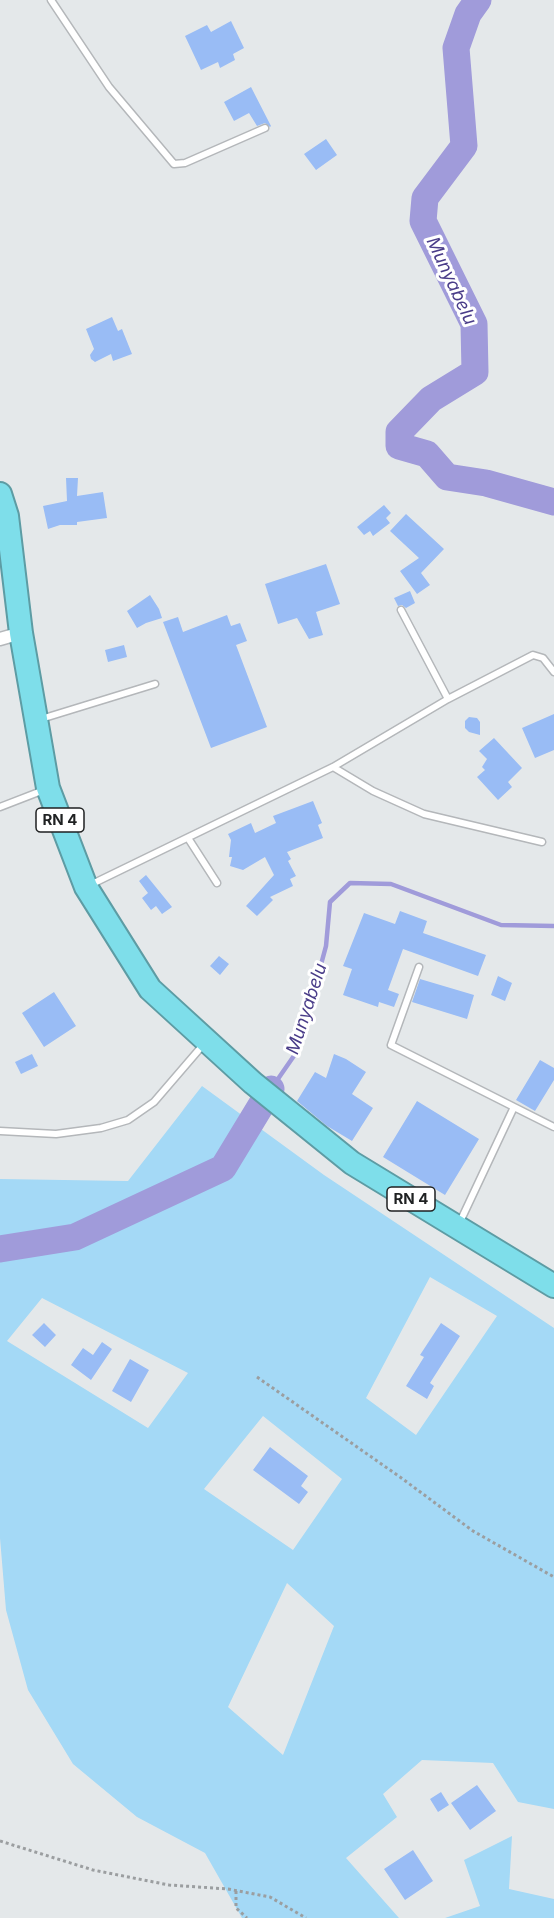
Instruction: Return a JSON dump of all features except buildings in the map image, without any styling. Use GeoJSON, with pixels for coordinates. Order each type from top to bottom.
{"type":"FeatureCollection","features":[{"type":"Feature","properties":{"kind":"highway","name":"RN 4"},"geometry":{"type":"LineString","coordinates":[[0,494],[4,517],[10,636],[35,721],[48,789],[86,887],[150,989],[253,1083],[352,1163],[554,1286]]}},
{"type":"Feature","properties":{"kind":"lane"},"geometry":{"type":"LineString","coordinates":[[51,0],[109,87],[174,164],[185,163],[265,128]]}},
{"type":"Feature","properties":{"kind":"lane"},"geometry":{"type":"LineString","coordinates":[[401,610],[448,699]]}},
{"type":"Feature","properties":{"kind":"lane"},"geometry":{"type":"LineString","coordinates":[[86,887],[333,767],[448,699],[533,655],[543,658],[554,672]]}},
{"type":"Feature","properties":{"kind":"lane"},"geometry":{"type":"LineString","coordinates":[[35,721],[155,684]]}},
{"type":"Feature","properties":{"kind":"lane"},"geometry":{"type":"LineString","coordinates":[[333,767],[373,791],[424,814],[542,842]]}},
{"type":"Feature","properties":{"kind":"lane"},"geometry":{"type":"LineString","coordinates":[[0,807],[48,789]]}},
{"type":"Feature","properties":{"kind":"lane"},"geometry":{"type":"LineString","coordinates":[[188,838],[217,883]]}},
{"type":"Feature","properties":{"kind":"lane"},"geometry":{"type":"LineString","coordinates":[[419,967],[391,1045],[554,1127]]}},
{"type":"Feature","properties":{"kind":"lane"},"geometry":{"type":"LineString","coordinates":[[0,1131],[56,1134],[101,1128],[128,1120],[154,1102],[206,1041]]}},
{"type":"Feature","properties":{"kind":"lane"},"geometry":{"type":"LineString","coordinates":[[457,1227],[514,1107]]}},
{"type":"Feature","properties":{"kind":"path"},"geometry":{"type":"LineString","coordinates":[[257,1377],[474,1531],[554,1577]]}},
{"type":"Feature","properties":{"kind":"path"},"geometry":{"type":"LineString","coordinates":[[0,1841],[93,1870],[169,1885],[236,1891],[270,1897],[306,1918]]}},
{"type":"Feature","properties":{"kind":"path"},"geometry":{"type":"LineString","coordinates":[[236,1891],[236,1908],[247,1918]]}},
{"type":"Feature","properties":{"kind":"shaded area"},"geometry":{"type":"Polygon","coordinates":[[[202,1086],[324,1175],[554,1328],[554,1809],[518,1802],[493,1763],[422,1760],[383,1794],[397,1817],[346,1858],[399,1918],[242,1918],[205,1853],[137,1817],[73,1764],[28,1690],[6,1610],[0,1538],[0,1179],[128,1181],[202,1086]],[[430,1277],[366,1398],[416,1435],[497,1316],[430,1277]],[[42,1298],[7,1341],[148,1428],[188,1373],[42,1298]],[[263,1416],[204,1489],[293,1550],[342,1479],[263,1416]],[[287,1583],[228,1707],[283,1755],[334,1626],[287,1583]]]}},
{"type":"Feature","properties":{"kind":"shaded area"},"geometry":{"type":"Polygon","coordinates":[[[512,1836],[509,1889],[554,1899],[554,1918],[445,1918],[480,1906],[464,1860],[512,1836]]]}},
{"type":"Feature","properties":{"kind":"waterway","name":"Munyabelu"},"geometry":{"type":"LineString","coordinates":[[478,0],[468,14],[456,48],[464,146],[425,198],[423,221],[474,324],[475,372],[431,399],[399,432],[399,446],[427,454],[447,477],[486,483],[554,502]]}},
{"type":"Feature","properties":{"kind":"waterway","name":"Munyabelu"},"geometry":{"type":"LineString","coordinates":[[271,1089],[298,1050],[326,946],[330,902],[350,883],[391,884],[501,925],[554,926]]}},
{"type":"Feature","properties":{"kind":"waterway","name":"Munyabelu"},"geometry":{"type":"LineString","coordinates":[[0,1249],[75,1237],[223,1168],[271,1089]]}}]}
